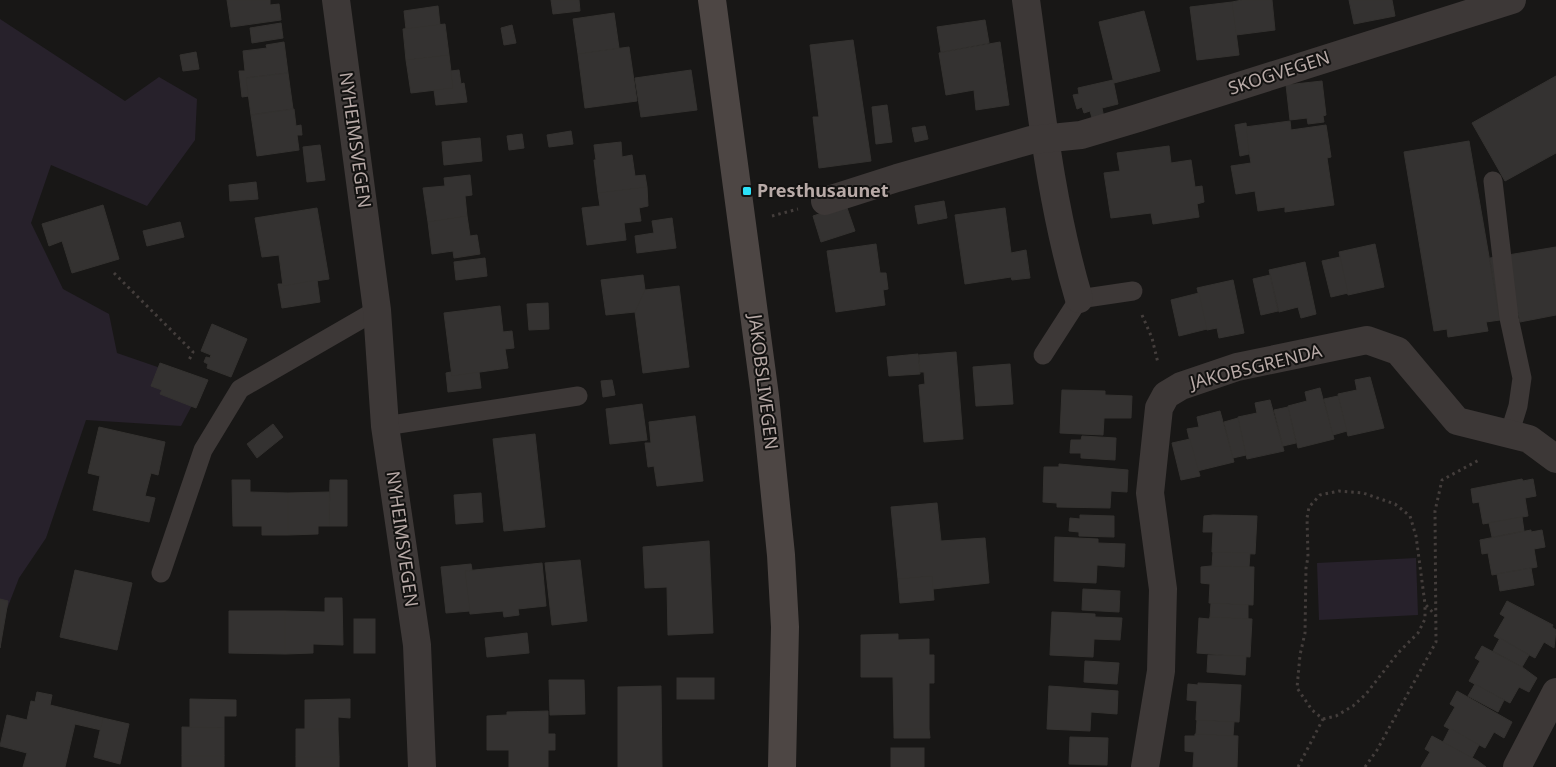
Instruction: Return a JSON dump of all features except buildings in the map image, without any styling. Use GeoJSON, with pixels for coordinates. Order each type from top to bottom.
{"type":"FeatureCollection","features":[{"type":"Feature","properties":{"kind":"street","name":"NYHEIMSVEGEN"},"geometry":{"type":"LineString","coordinates":[[336,0],[377,310],[385,426],[417,645],[422,767]]}},
{"type":"Feature","properties":{"kind":"street","name":"JAKOBSLIVEGEN"},"geometry":{"type":"LineString","coordinates":[[712,0],[765,396],[781,555],[785,627],[782,767]]}},
{"type":"Feature","properties":{"kind":"street"},"geometry":{"type":"LineString","coordinates":[[1026,0],[1045,138],[1066,254],[1078,299]]}},
{"type":"Feature","properties":{"kind":"street","name":"SKOGVEGEN"},"geometry":{"type":"LineString","coordinates":[[825,201],[897,178],[1045,138],[1081,135],[1512,0]]}},
{"type":"Feature","properties":{"kind":"street","name":"JAKOBSGRENDA"},"geometry":{"type":"LineString","coordinates":[[1166,395],[1181,386],[1237,368],[1367,340],[1398,351],[1457,421],[1529,439],[1556,459]]}},
{"type":"Feature","properties":{"kind":"street"},"geometry":{"type":"LineString","coordinates":[[1144,767],[1161,671],[1163,589],[1150,493],[1159,408],[1166,395]]}},
{"type":"Feature","properties":{"kind":"street"},"geometry":{"type":"LineString","coordinates":[[1517,767],[1556,692]]}},
{"type":"Feature","properties":{"kind":"lane"},"geometry":{"type":"LineString","coordinates":[[1492,181],[1509,318],[1522,378],[1518,406],[1509,435]]}},
{"type":"Feature","properties":{"kind":"lane"},"geometry":{"type":"LineString","coordinates":[[1044,355],[1078,299],[1133,291]]}},
{"type":"Feature","properties":{"kind":"lane"},"geometry":{"type":"LineString","coordinates":[[161,573],[203,450],[240,389],[377,310]]}},
{"type":"Feature","properties":{"kind":"lane"},"geometry":{"type":"LineString","coordinates":[[385,426],[578,396]]}},
{"type":"Feature","properties":{"kind":"path"},"geometry":{"type":"LineString","coordinates":[[742,225],[825,201]]}},
{"type":"Feature","properties":{"kind":"path"},"geometry":{"type":"LineString","coordinates":[[114,273],[193,352],[189,360]]}},
{"type":"Feature","properties":{"kind":"path"},"geometry":{"type":"LineString","coordinates":[[1133,291],[1152,338],[1166,395]]}},
{"type":"Feature","properties":{"kind":"path"},"geometry":{"type":"LineString","coordinates":[[1366,767],[1436,642],[1435,512],[1442,480],[1484,458]]}},
{"type":"Feature","properties":{"kind":"path"},"geometry":{"type":"LineString","coordinates":[[1298,767],[1323,719],[1336,716],[1353,706],[1366,694],[1398,653],[1418,632],[1425,619],[1425,604],[1416,536],[1410,516],[1395,504],[1363,493],[1339,491],[1320,495],[1309,507],[1307,518],[1308,557],[1306,568],[1305,633],[1300,655],[1297,688],[1312,710],[1323,719]]}},
{"type":"Feature","properties":{"kind":"path"},"geometry":{"type":"LineString","coordinates":[[1425,604],[1436,616]]}},
{"type":"Feature","properties":{"kind":"shaded area"},"geometry":{"type":"Polygon","coordinates":[[[0,19],[125,101],[159,77],[197,99],[195,140],[147,206],[51,165],[31,223],[63,289],[109,314],[117,353],[204,383],[181,426],[86,420],[46,538],[19,578],[0,627],[0,19]]]}},
{"type":"Feature","properties":{"kind":"shaded area"},"geometry":{"type":"Polygon","coordinates":[[[1416,558],[1418,615],[1319,620],[1317,563],[1416,558]]]}},
{"type":"Feature","properties":{"kind":"place","name":"Presthusaunet"},"geometry":{"type":"Point","coordinates":[747,191]}}]}
